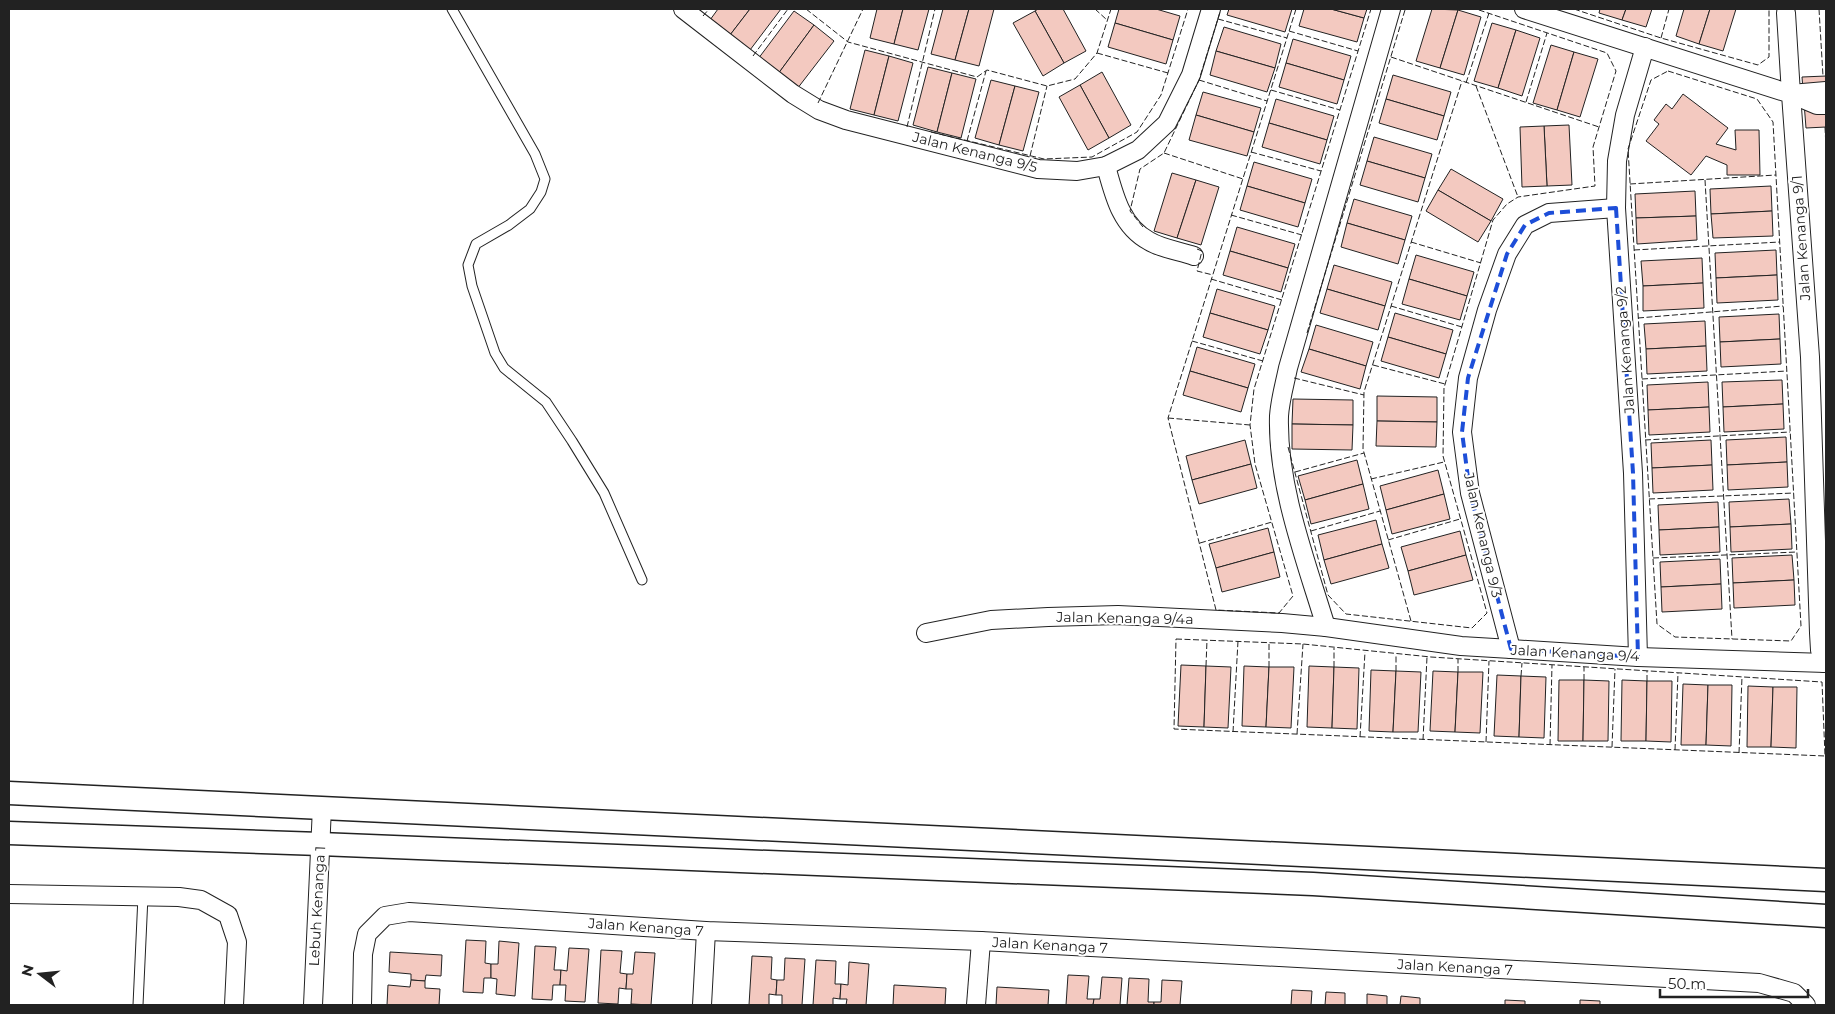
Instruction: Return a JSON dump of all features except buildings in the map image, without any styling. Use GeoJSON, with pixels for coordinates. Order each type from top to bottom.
{"type":"FeatureCollection","features":[{"type":"Feature","properties":{"kind":"street","name":"Jalan Kenanga 9/5"},"geometry":{"type":"LineString","coordinates":[[683,9],[792,94],[819,110],[846,120],[1038,169],[1077,172],[1106,166],[1138,150],[1168,123],[1191,75],[1211,9]]}},
{"type":"Feature","properties":{"kind":"street"},"geometry":{"type":"LineString","coordinates":[[1326,627],[1288,499],[1281,459],[1279,415],[1288,368],[1391,9]]}},
{"type":"Feature","properties":{"kind":"street"},"geometry":{"type":"LineString","coordinates":[[1524,9],[1791,94],[1816,105],[1826,106]]}},
{"type":"Feature","properties":{"kind":"street","name":"Jalan Kenanga 9/1"},"geometry":{"type":"LineString","coordinates":[[1786,12],[1810,357],[1820,650],[1825,665]]}},
{"type":"Feature","properties":{"kind":"street","name":"Jalan Kenanga 9/2"},"geometry":{"type":"LineString","coordinates":[[1638,657],[1633,473],[1616,208],[1617,161],[1625,116],[1644,47]]}},
{"type":"Feature","properties":{"kind":"street"},"geometry":{"type":"LineString","coordinates":[[1791,94],[1826,91]]}},
{"type":"Feature","properties":{"kind":"street"},"geometry":{"type":"LineString","coordinates":[[1106,166],[1118,206],[1132,229],[1150,242],[1194,256]]}},
{"type":"Feature","properties":{"kind":"street","name":"Jalan Kenanga 9/3"},"geometry":{"type":"LineString","coordinates":[[1511,649],[1470,493],[1462,432],[1468,378],[1487,310],[1507,254],[1525,225],[1549,213],[1616,208]]}},
{"type":"Feature","properties":{"kind":"street","name":"Jalan Kenanga 9/4a"},"geometry":{"type":"LineString","coordinates":[[926,633],[991,620],[1048,616],[1118,615],[1326,627]]}},
{"type":"Feature","properties":{"kind":"street","name":"Jalan Kenanga 9/4"},"geometry":{"type":"LineString","coordinates":[[1326,627],[1461,646],[1638,657],[1825,665]]}},
{"type":"Feature","properties":{"kind":"street"},"geometry":{"type":"LineString","coordinates":[[9,792],[1826,880]]}},
{"type":"Feature","properties":{"kind":"street","name":"Lebuh Kenanga 1"},"geometry":{"type":"LineString","coordinates":[[313,1005],[322,806]]}},
{"type":"Feature","properties":{"kind":"street"},"geometry":{"type":"LineString","coordinates":[[9,832],[1313,884],[1826,916]]}},
{"type":"Feature","properties":{"kind":"street"},"geometry":{"type":"LineString","coordinates":[[9,894],[180,897],[202,900],[228,915],[237,942],[234,1005]]}},
{"type":"Feature","properties":{"kind":"street","name":"Jalan Kenanga 7"},"geometry":{"type":"LineString","coordinates":[[362,1005],[363,954],[367,934],[385,916],[410,912],[706,931],[981,941],[1758,983],[1794,993],[1806,1005]]}},
{"type":"Feature","properties":{"kind":"street"},"geometry":{"type":"LineString","coordinates":[[702,1005],[706,931]]}},
{"type":"Feature","properties":{"kind":"street"},"geometry":{"type":"LineString","coordinates":[[976,1005],[981,941]]}},
{"type":"Feature","properties":{"kind":"lane"},"geometry":{"type":"LineString","coordinates":[[452,9],[535,154],[545,179],[541,192],[530,208],[509,225],[476,244],[468,265],[472,286],[496,353],[504,368],[546,402],[572,441],[604,493],[642,580]]}},
{"type":"Feature","properties":{"kind":"lane"},"geometry":{"type":"LineString","coordinates":[[138,1005],[143,896]]}},
{"type":"Feature","properties":{"kind":"highlighted area"},"geometry":{"type":"Polygon","coordinates":[[[1616,208],[1633,473],[1638,657],[1511,649],[1470,493],[1462,432],[1468,378],[1507,254],[1525,225],[1549,213],[1616,208]]]}},
{"type":"Feature","properties":{"kind":"fence"},"geometry":{"type":"LineString","coordinates":[[703,16],[709,9]]}},
{"type":"Feature","properties":{"kind":"fence"},"geometry":{"type":"LineString","coordinates":[[753,56],[788,9]]}},
{"type":"Feature","properties":{"kind":"fence"},"geometry":{"type":"LineString","coordinates":[[806,9],[848,42],[977,77],[987,70],[1047,86],[1075,79],[1097,53],[1111,9]]}},
{"type":"Feature","properties":{"kind":"fence"},"geometry":{"type":"LineString","coordinates":[[818,103],[863,9]]}},
{"type":"Feature","properties":{"kind":"fence"},"geometry":{"type":"LineString","coordinates":[[907,127],[935,9]]}},
{"type":"Feature","properties":{"kind":"fence"},"geometry":{"type":"LineString","coordinates":[[1095,9],[1107,20]]}},
{"type":"Feature","properties":{"kind":"fence"},"geometry":{"type":"LineString","coordinates":[[931,132],[1044,159],[1092,157],[1137,132],[1161,95],[1188,9]]}},
{"type":"Feature","properties":{"kind":"fence"},"geometry":{"type":"LineString","coordinates":[[1143,227],[1130,211],[1140,169],[1164,153],[1199,80],[1221,9]]}},
{"type":"Feature","properties":{"kind":"fence"},"geometry":{"type":"LineString","coordinates":[[1296,9],[1168,418],[1216,610],[1279,613],[1293,596],[1255,464],[1250,425],[1254,389],[1371,9]]}},
{"type":"Feature","properties":{"kind":"fence"},"geometry":{"type":"LineString","coordinates":[[1307,333],[1405,10],[1407,9]]}},
{"type":"Feature","properties":{"kind":"fence"},"geometry":{"type":"LineString","coordinates":[[1288,447],[1328,595],[1346,614],[1472,628],[1487,613],[1443,456],[1444,388],[1493,220],[1507,204],[1518,197],[1595,186],[1593,147],[1616,71],[1607,53],[1476,9]]}},
{"type":"Feature","properties":{"kind":"fence"},"geometry":{"type":"LineString","coordinates":[[1574,9],[1661,38],[1758,65],[1769,57],[1769,9]]}},
{"type":"Feature","properties":{"kind":"fence"},"geometry":{"type":"LineString","coordinates":[[1661,38],[1669,9]]}},
{"type":"Feature","properties":{"kind":"fence"},"geometry":{"type":"LineString","coordinates":[[1819,9],[1823,76]]}},
{"type":"Feature","properties":{"kind":"fence"},"geometry":{"type":"LineString","coordinates":[[1466,83],[1489,13]]}},
{"type":"Feature","properties":{"kind":"fence"},"geometry":{"type":"LineString","coordinates":[[1218,19],[1287,38]]}},
{"type":"Feature","properties":{"kind":"fence"},"geometry":{"type":"LineString","coordinates":[[1289,31],[1358,51]]}},
{"type":"Feature","properties":{"kind":"fence"},"geometry":{"type":"LineString","coordinates":[[1526,102],[1547,33]]}},
{"type":"Feature","properties":{"kind":"fence"},"geometry":{"type":"LineString","coordinates":[[1097,53],[1168,73]]}},
{"type":"Feature","properties":{"kind":"fence"},"geometry":{"type":"LineString","coordinates":[[1391,57],[1599,127]]}},
{"type":"Feature","properties":{"kind":"fence"},"geometry":{"type":"LineString","coordinates":[[967,141],[986,71]]}},
{"type":"Feature","properties":{"kind":"fence"},"geometry":{"type":"LineString","coordinates":[[1668,71],[1757,99],[1773,122],[1801,626],[1791,641],[1675,637],[1657,624],[1628,149],[1651,80],[1668,71]]}},
{"type":"Feature","properties":{"kind":"fence"},"geometry":{"type":"LineString","coordinates":[[1199,80],[1267,101]]}},
{"type":"Feature","properties":{"kind":"fence"},"geometry":{"type":"LineString","coordinates":[[1411,621],[1363,449],[1364,392],[1462,81]]}},
{"type":"Feature","properties":{"kind":"fence"},"geometry":{"type":"LineString","coordinates":[[1030,156],[1047,86]]}},
{"type":"Feature","properties":{"kind":"fence"},"geometry":{"type":"LineString","coordinates":[[1476,86],[1518,197]]}},
{"type":"Feature","properties":{"kind":"fence"},"geometry":{"type":"LineString","coordinates":[[1271,90],[1340,110]]}},
{"type":"Feature","properties":{"kind":"fence"},"geometry":{"type":"LineString","coordinates":[[1825,127],[1826,148]]}},
{"type":"Feature","properties":{"kind":"fence"},"geometry":{"type":"LineString","coordinates":[[1251,152],[1321,171]]}},
{"type":"Feature","properties":{"kind":"fence"},"geometry":{"type":"LineString","coordinates":[[1164,153],[1243,179]]}},
{"type":"Feature","properties":{"kind":"fence"},"geometry":{"type":"LineString","coordinates":[[1630,184],[1776,175]]}},
{"type":"Feature","properties":{"kind":"fence"},"geometry":{"type":"LineString","coordinates":[[1705,180],[1732,639]]}},
{"type":"Feature","properties":{"kind":"fence"},"geometry":{"type":"LineString","coordinates":[[1231,215],[1302,235]]}},
{"type":"Feature","properties":{"kind":"fence"},"geometry":{"type":"LineString","coordinates":[[1411,242],[1481,263]]}},
{"type":"Feature","properties":{"kind":"fence"},"geometry":{"type":"LineString","coordinates":[[1634,250],[1780,242]]}},
{"type":"Feature","properties":{"kind":"fence"},"geometry":{"type":"LineString","coordinates":[[1197,249],[1202,251],[1197,271],[1213,275]]}},
{"type":"Feature","properties":{"kind":"fence"},"geometry":{"type":"LineString","coordinates":[[1211,279],[1282,300]]}},
{"type":"Feature","properties":{"kind":"fence"},"geometry":{"type":"LineString","coordinates":[[1391,306],[1462,327]]}},
{"type":"Feature","properties":{"kind":"fence"},"geometry":{"type":"LineString","coordinates":[[1638,318],[1783,306]]}},
{"type":"Feature","properties":{"kind":"fence"},"geometry":{"type":"LineString","coordinates":[[1192,341],[1263,361]]}},
{"type":"Feature","properties":{"kind":"fence"},"geometry":{"type":"LineString","coordinates":[[1373,365],[1445,384]]}},
{"type":"Feature","properties":{"kind":"fence"},"geometry":{"type":"LineString","coordinates":[[1642,379],[1787,371]]}},
{"type":"Feature","properties":{"kind":"fence"},"geometry":{"type":"LineString","coordinates":[[1294,378],[1364,395]]}},
{"type":"Feature","properties":{"kind":"fence"},"geometry":{"type":"LineString","coordinates":[[1168,418],[1250,425]]}},
{"type":"Feature","properties":{"kind":"fence"},"geometry":{"type":"LineString","coordinates":[[1645,440],[1790,432]]}},
{"type":"Feature","properties":{"kind":"fence"},"geometry":{"type":"LineString","coordinates":[[1295,472],[1364,453]]}},
{"type":"Feature","properties":{"kind":"fence"},"geometry":{"type":"LineString","coordinates":[[1371,479],[1444,462]]}},
{"type":"Feature","properties":{"kind":"fence"},"geometry":{"type":"LineString","coordinates":[[1649,499],[1794,493]]}},
{"type":"Feature","properties":{"kind":"fence"},"geometry":{"type":"LineString","coordinates":[[1311,531],[1380,511]]}},
{"type":"Feature","properties":{"kind":"fence"},"geometry":{"type":"LineString","coordinates":[[1388,540],[1460,519]]}},
{"type":"Feature","properties":{"kind":"fence"},"geometry":{"type":"LineString","coordinates":[[1200,543],[1272,522]]}},
{"type":"Feature","properties":{"kind":"fence"},"geometry":{"type":"LineString","coordinates":[[1653,558],[1797,552]]}},
{"type":"Feature","properties":{"kind":"fence"},"geometry":{"type":"LineString","coordinates":[[1176,639],[1303,644],[1431,657],[1822,682],[1825,756],[1174,729],[1176,639]]}},
{"type":"Feature","properties":{"kind":"fence"},"geometry":{"type":"LineString","coordinates":[[1206,666],[1207,640]]}},
{"type":"Feature","properties":{"kind":"fence"},"geometry":{"type":"LineString","coordinates":[[1233,732],[1238,641]]}},
{"type":"Feature","properties":{"kind":"fence"},"geometry":{"type":"LineString","coordinates":[[1269,643],[1269,667]]}},
{"type":"Feature","properties":{"kind":"fence"},"geometry":{"type":"LineString","coordinates":[[1297,734],[1303,644]]}},
{"type":"Feature","properties":{"kind":"fence"},"geometry":{"type":"LineString","coordinates":[[1334,648],[1334,667]]}},
{"type":"Feature","properties":{"kind":"fence"},"geometry":{"type":"LineString","coordinates":[[1360,737],[1365,652]]}},
{"type":"Feature","properties":{"kind":"fence"},"geometry":{"type":"LineString","coordinates":[[1396,654],[1396,671]]}},
{"type":"Feature","properties":{"kind":"fence"},"geometry":{"type":"LineString","coordinates":[[1423,740],[1427,657]]}},
{"type":"Feature","properties":{"kind":"fence"},"geometry":{"type":"LineString","coordinates":[[1458,659],[1458,672]]}},
{"type":"Feature","properties":{"kind":"fence"},"geometry":{"type":"LineString","coordinates":[[1486,742],[1489,661]]}},
{"type":"Feature","properties":{"kind":"fence"},"geometry":{"type":"LineString","coordinates":[[1521,676],[1522,663]]}},
{"type":"Feature","properties":{"kind":"fence"},"geometry":{"type":"LineString","coordinates":[[1550,745],[1552,665]]}},
{"type":"Feature","properties":{"kind":"fence"},"geometry":{"type":"LineString","coordinates":[[1584,667],[1584,680]]}},
{"type":"Feature","properties":{"kind":"fence"},"geometry":{"type":"LineString","coordinates":[[1612,747],[1615,669]]}},
{"type":"Feature","properties":{"kind":"fence"},"geometry":{"type":"LineString","coordinates":[[1647,671],[1647,681]]}},
{"type":"Feature","properties":{"kind":"fence"},"geometry":{"type":"LineString","coordinates":[[1675,750],[1678,673]]}},
{"type":"Feature","properties":{"kind":"fence"},"geometry":{"type":"LineString","coordinates":[[1739,753],[1742,677]]}}]}
